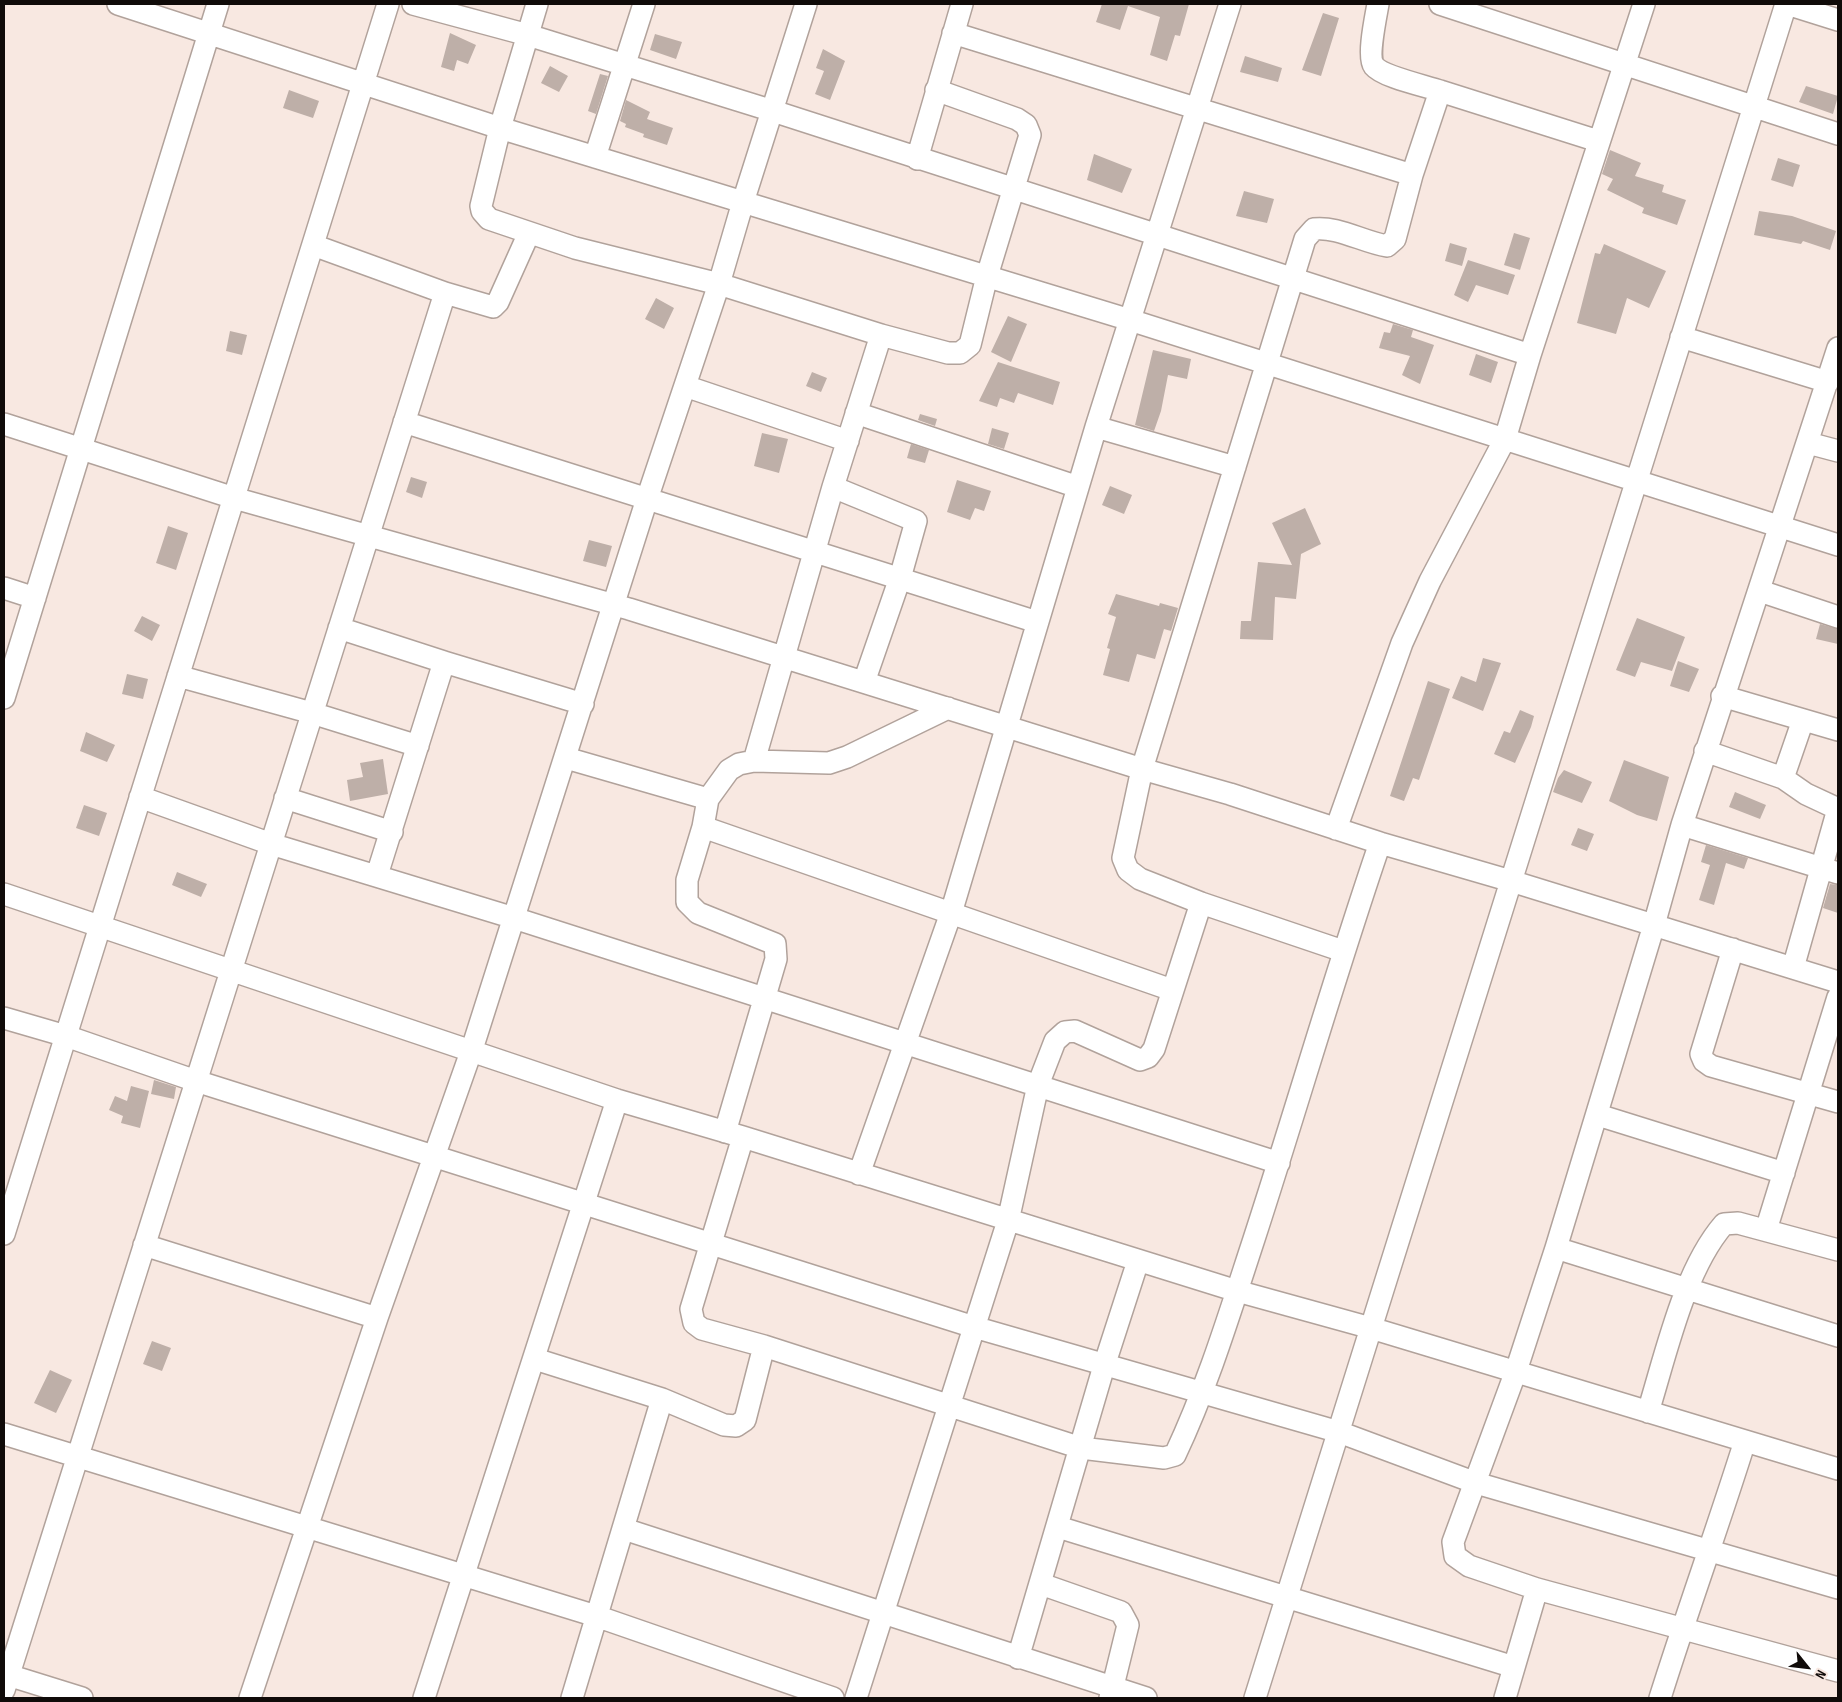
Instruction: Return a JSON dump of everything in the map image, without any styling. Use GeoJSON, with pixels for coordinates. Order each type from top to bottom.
{"type":"FeatureCollection","features":[{"type":"Feature","properties":{"kind":"street"},"geometry":{"type":"LineString","coordinates":[[118,4],[500,128],[1268,363],[1838,545]]}},
{"type":"Feature","properties":{"kind":"street"},"geometry":{"type":"LineString","coordinates":[[4,698],[218,4]]}},
{"type":"Feature","properties":{"kind":"street"},"geometry":{"type":"LineString","coordinates":[[4,1234],[388,4]]}},
{"type":"Feature","properties":{"kind":"street"},"geometry":{"type":"LineString","coordinates":[[413,4],[528,35],[773,111],[916,159],[1013,188],[1157,236],[1530,354]]}},
{"type":"Feature","properties":{"kind":"street"},"geometry":{"type":"LineString","coordinates":[[537,4],[500,128],[481,206],[482,211],[489,219],[575,248],[719,284],[882,335],[948,353],[960,354],[970,345],[987,276],[1030,135],[1026,125],[1017,119],[936,90]]}},
{"type":"Feature","properties":{"kind":"street"},"geometry":{"type":"LineString","coordinates":[[595,157],[626,65],[642,4]]}},
{"type":"Feature","properties":{"kind":"street"},"geometry":{"type":"LineString","coordinates":[[250,1698],[377,1318],[472,1050],[615,605],[647,499],[719,284],[742,202],[773,111],[806,4]]}},
{"type":"Feature","properties":{"kind":"street"},"geometry":{"type":"LineString","coordinates":[[916,159],[962,4]]}},
{"type":"Feature","properties":{"kind":"street"},"geometry":{"type":"LineString","coordinates":[[859,1174],[951,913],[1096,427],[1230,4]]}},
{"type":"Feature","properties":{"kind":"street"},"geometry":{"type":"LineString","coordinates":[[1378,4],[1371,56],[1374,66],[1384,72],[1598,142]]}},
{"type":"Feature","properties":{"kind":"street"},"geometry":{"type":"LineString","coordinates":[[1440,4],[1475,9],[1624,66],[1838,134]]}},
{"type":"Feature","properties":{"kind":"street"},"geometry":{"type":"LineString","coordinates":[[1336,829],[1402,643],[1430,581],[1505,439],[1530,354],[1644,4]]}},
{"type":"Feature","properties":{"kind":"street"},"geometry":{"type":"LineString","coordinates":[[1256,1698],[1787,4],[1838,20]]}},
{"type":"Feature","properties":{"kind":"street"},"geometry":{"type":"LineString","coordinates":[[953,33],[1412,175]]}},
{"type":"Feature","properties":{"kind":"street"},"geometry":{"type":"LineString","coordinates":[[1343,951],[1201,902],[1140,878],[1128,870],[1123,858],[1142,769],[1305,240],[1314,229],[1324,228],[1372,244],[1387,246],[1396,239],[1412,175],[1440,91]]}},
{"type":"Feature","properties":{"kind":"street"},"geometry":{"type":"LineString","coordinates":[[313,245],[445,293],[493,307],[498,302],[529,233]]}},
{"type":"Feature","properties":{"kind":"street"},"geometry":{"type":"LineString","coordinates":[[82,1698],[6,1683],[445,293]]}},
{"type":"Feature","properties":{"kind":"street"},"geometry":{"type":"LineString","coordinates":[[754,761],[833,487],[882,335]]}},
{"type":"Feature","properties":{"kind":"street"},"geometry":{"type":"LineString","coordinates":[[1682,337],[1828,382]]}},
{"type":"Feature","properties":{"kind":"street"},"geometry":{"type":"LineString","coordinates":[[1838,348],[1760,591],[1722,696],[1682,825],[1598,1115],[1556,1248],[1516,1371],[1453,1542],[1455,1556],[1469,1566],[1537,1589],[1838,1671]]}},
{"type":"Feature","properties":{"kind":"street"},"geometry":{"type":"LineString","coordinates":[[685,386],[848,441]]}},
{"type":"Feature","properties":{"kind":"street"},"geometry":{"type":"LineString","coordinates":[[856,413],[1078,486]]}},
{"type":"Feature","properties":{"kind":"street"},"geometry":{"type":"LineString","coordinates":[[404,422],[1038,622]]}},
{"type":"Feature","properties":{"kind":"street"},"geometry":{"type":"LineString","coordinates":[[4,424],[234,498],[615,605],[783,656],[1142,769],[1230,794],[1380,843],[1511,881],[1838,982]]}},
{"type":"Feature","properties":{"kind":"street"},"geometry":{"type":"LineString","coordinates":[[1096,427],[1236,467]]}},
{"type":"Feature","properties":{"kind":"street"},"geometry":{"type":"LineString","coordinates":[[1808,443],[1838,452]]}},
{"type":"Feature","properties":{"kind":"street"},"geometry":{"type":"LineString","coordinates":[[833,487],[916,521],[900,578],[864,682]]}},
{"type":"Feature","properties":{"kind":"street"},"geometry":{"type":"LineString","coordinates":[[4,588],[35,598]]}},
{"type":"Feature","properties":{"kind":"street"},"geometry":{"type":"LineString","coordinates":[[1760,591],[1838,617]]}},
{"type":"Feature","properties":{"kind":"street"},"geometry":{"type":"LineString","coordinates":[[339,628],[583,704]]}},
{"type":"Feature","properties":{"kind":"street"},"geometry":{"type":"LineString","coordinates":[[377,875],[444,662]]}},
{"type":"Feature","properties":{"kind":"street"},"geometry":{"type":"LineString","coordinates":[[178,676],[312,713],[418,746]]}},
{"type":"Feature","properties":{"kind":"street"},"geometry":{"type":"LineString","coordinates":[[1722,696],[1838,730]]}},
{"type":"Feature","properties":{"kind":"street"},"geometry":{"type":"LineString","coordinates":[[948,708],[829,763],[754,761],[739,764],[729,770],[708,799],[703,826],[687,880],[687,902],[698,913],[775,944],[776,959],[734,1134],[711,1242],[691,1309],[694,1323],[702,1329],[764,1346],[1081,1448],[1164,1458],[1175,1455],[1204,1392],[1279,1163],[1343,951],[1380,843]]}},
{"type":"Feature","properties":{"kind":"street"},"geometry":{"type":"LineString","coordinates":[[1783,778],[1803,720]]}},
{"type":"Feature","properties":{"kind":"street"},"geometry":{"type":"LineString","coordinates":[[1705,751],[1783,778],[1806,794],[1838,809],[1829,870],[1793,968]]}},
{"type":"Feature","properties":{"kind":"street"},"geometry":{"type":"LineString","coordinates":[[566,758],[708,799]]}},
{"type":"Feature","properties":{"kind":"street"},"geometry":{"type":"LineString","coordinates":[[140,797],[271,844],[514,918],[1279,1163]]}},
{"type":"Feature","properties":{"kind":"street"},"geometry":{"type":"LineString","coordinates":[[285,798],[392,832]]}},
{"type":"Feature","properties":{"kind":"street"},"geometry":{"type":"LineString","coordinates":[[1682,825],[1829,870]]}},
{"type":"Feature","properties":{"kind":"street"},"geometry":{"type":"LineString","coordinates":[[703,826],[1172,990]]}},
{"type":"Feature","properties":{"kind":"street"},"geometry":{"type":"LineString","coordinates":[[4,894],[617,1100],[734,1134],[1237,1292],[1371,1328],[1838,1469]]}},
{"type":"Feature","properties":{"kind":"street"},"geometry":{"type":"LineString","coordinates":[[856,1698],[1008,1221],[1038,1085],[1056,1040],[1065,1032],[1075,1032],[1140,1060],[1148,1058],[1154,1049],[1201,902]]}},
{"type":"Feature","properties":{"kind":"street"},"geometry":{"type":"LineString","coordinates":[[1734,949],[1701,1054],[1704,1061],[1711,1066],[1838,1102]]}},
{"type":"Feature","properties":{"kind":"street"},"geometry":{"type":"LineString","coordinates":[[1766,1230],[1838,997]]}},
{"type":"Feature","properties":{"kind":"street"},"geometry":{"type":"LineString","coordinates":[[4,1018],[66,1036],[196,1081],[711,1242],[974,1327],[1104,1366],[1204,1392],[1339,1432],[1476,1483],[1838,1588]]}},
{"type":"Feature","properties":{"kind":"street"},"geometry":{"type":"LineString","coordinates":[[424,1698],[617,1100]]}},
{"type":"Feature","properties":{"kind":"street"},"geometry":{"type":"LineString","coordinates":[[1598,1115],[1784,1173]]}},
{"type":"Feature","properties":{"kind":"street"},"geometry":{"type":"LineString","coordinates":[[1648,1412],[1687,1288],[1713,1237],[1724,1224],[1738,1222],[1838,1250]]}},
{"type":"Feature","properties":{"kind":"street"},"geometry":{"type":"LineString","coordinates":[[144,1245],[377,1318]]}},
{"type":"Feature","properties":{"kind":"street"},"geometry":{"type":"LineString","coordinates":[[1556,1248],[1838,1336]]}},
{"type":"Feature","properties":{"kind":"street"},"geometry":{"type":"LineString","coordinates":[[1018,1658],[1104,1366],[1138,1261]]}},
{"type":"Feature","properties":{"kind":"street"},"geometry":{"type":"LineString","coordinates":[[535,1358],[662,1399],[724,1425],[736,1426],[745,1420],[764,1346]]}},
{"type":"Feature","properties":{"kind":"street"},"geometry":{"type":"LineString","coordinates":[[572,1698],[662,1399]]}},
{"type":"Feature","properties":{"kind":"street"},"geometry":{"type":"LineString","coordinates":[[4,1434],[596,1616],[833,1698]]}},
{"type":"Feature","properties":{"kind":"street"},"geometry":{"type":"LineString","coordinates":[[1660,1698],[1682,1627],[1710,1552],[1745,1441]]}},
{"type":"Feature","properties":{"kind":"street"},"geometry":{"type":"LineString","coordinates":[[1058,1527],[1514,1667]]}},
{"type":"Feature","properties":{"kind":"street"},"geometry":{"type":"LineString","coordinates":[[624,1529],[884,1612],[1018,1658],[1112,1693],[1146,1698]]}},
{"type":"Feature","properties":{"kind":"street"},"geometry":{"type":"LineString","coordinates":[[1041,1584],[1121,1612],[1128,1624],[1112,1693]]}},
{"type":"Feature","properties":{"kind":"street"},"geometry":{"type":"LineString","coordinates":[[1505,1698],[1537,1589]]}},
{"type":"Feature","properties":{"kind":"building"},"geometry":{"type":"Polygon","coordinates":[[[1102,4],[1189,4],[1180,36],[1175,35],[1167,61],[1150,55],[1160,17],[1128,6],[1120,30],[1096,22],[1102,4]]]}},
{"type":"Feature","properties":{"kind":"building"},"geometry":{"type":"Polygon","coordinates":[[[1323,13],[1339,18],[1321,76],[1302,70],[1323,13]]]}},
{"type":"Feature","properties":{"kind":"building"},"geometry":{"type":"Polygon","coordinates":[[[450,33],[476,45],[468,64],[457,60],[454,71],[441,67],[450,33]]]}},
{"type":"Feature","properties":{"kind":"building"},"geometry":{"type":"Polygon","coordinates":[[[655,34],[682,42],[676,59],[650,50],[655,34]]]}},
{"type":"Feature","properties":{"kind":"building"},"geometry":{"type":"Polygon","coordinates":[[[823,49],[845,61],[830,100],[815,94],[824,71],[816,68],[823,49]]]}},
{"type":"Feature","properties":{"kind":"building"},"geometry":{"type":"Polygon","coordinates":[[[1245,56],[1282,68],[1278,82],[1240,72],[1245,56]]]}},
{"type":"Feature","properties":{"kind":"building"},"geometry":{"type":"Polygon","coordinates":[[[550,66],[568,76],[559,92],[541,83],[550,66]]]}},
{"type":"Feature","properties":{"kind":"building"},"geometry":{"type":"Polygon","coordinates":[[[600,74],[608,76],[596,114],[588,111],[600,74]]]}},
{"type":"Feature","properties":{"kind":"building"},"geometry":{"type":"Polygon","coordinates":[[[1806,86],[1838,96],[1833,114],[1799,102],[1806,86]]]}},
{"type":"Feature","properties":{"kind":"building"},"geometry":{"type":"Polygon","coordinates":[[[289,90],[319,101],[313,118],[283,108],[289,90]]]}},
{"type":"Feature","properties":{"kind":"building"},"geometry":{"type":"Polygon","coordinates":[[[626,100],[650,112],[647,119],[673,128],[667,145],[643,137],[644,134],[625,127],[626,124],[620,121],[626,100]]]}},
{"type":"Feature","properties":{"kind":"building"},"geometry":{"type":"Polygon","coordinates":[[[1610,150],[1641,163],[1635,176],[1664,185],[1662,192],[1686,200],[1677,225],[1642,213],[1644,208],[1607,190],[1613,179],[1602,174],[1610,150]]]}},
{"type":"Feature","properties":{"kind":"building"},"geometry":{"type":"Polygon","coordinates":[[[1094,154],[1132,169],[1122,193],[1087,180],[1094,154]]]}},
{"type":"Feature","properties":{"kind":"building"},"geometry":{"type":"Polygon","coordinates":[[[1778,158],[1800,165],[1793,187],[1771,180],[1778,158]]]}},
{"type":"Feature","properties":{"kind":"building"},"geometry":{"type":"Polygon","coordinates":[[[1244,191],[1274,199],[1267,223],[1236,216],[1244,191]]]}},
{"type":"Feature","properties":{"kind":"building"},"geometry":{"type":"Polygon","coordinates":[[[1759,211],[1792,216],[1836,231],[1830,250],[1803,241],[1801,244],[1754,235],[1759,211]]]}},
{"type":"Feature","properties":{"kind":"building"},"geometry":{"type":"Polygon","coordinates":[[[1514,233],[1530,238],[1520,270],[1504,265],[1514,233]]]}},
{"type":"Feature","properties":{"kind":"building"},"geometry":{"type":"Polygon","coordinates":[[[1450,243],[1467,248],[1462,266],[1445,261],[1450,243]]]}},
{"type":"Feature","properties":{"kind":"building"},"geometry":{"type":"Polygon","coordinates":[[[1604,244],[1666,271],[1649,308],[1627,298],[1616,334],[1577,323],[1595,253],[1600,254],[1604,244]]]}},
{"type":"Feature","properties":{"kind":"building"},"geometry":{"type":"Polygon","coordinates":[[[1468,260],[1515,275],[1508,295],[1476,285],[1468,302],[1454,295],[1468,260]]]}},
{"type":"Feature","properties":{"kind":"building"},"geometry":{"type":"Polygon","coordinates":[[[656,298],[674,308],[664,329],[645,319],[656,298]]]}},
{"type":"Feature","properties":{"kind":"building"},"geometry":{"type":"Polygon","coordinates":[[[1008,316],[1027,324],[1011,362],[991,352],[1008,316]]]}},
{"type":"Feature","properties":{"kind":"building"},"geometry":{"type":"Polygon","coordinates":[[[1393,324],[1413,330],[1411,337],[1434,345],[1420,384],[1402,375],[1410,356],[1379,348],[1384,332],[1390,333],[1393,324]]]}},
{"type":"Feature","properties":{"kind":"building"},"geometry":{"type":"Polygon","coordinates":[[[230,331],[247,335],[242,355],[226,351],[230,331]]]}},
{"type":"Feature","properties":{"kind":"building"},"geometry":{"type":"Polygon","coordinates":[[[1153,350],[1191,359],[1187,379],[1168,375],[1161,411],[1154,431],[1135,425],[1153,350]]]}},
{"type":"Feature","properties":{"kind":"building"},"geometry":{"type":"Polygon","coordinates":[[[1476,354],[1498,362],[1491,383],[1469,375],[1476,354]]]}},
{"type":"Feature","properties":{"kind":"building"},"geometry":{"type":"Polygon","coordinates":[[[998,362],[1060,382],[1053,405],[1018,393],[1014,403],[1000,398],[997,407],[979,401],[998,362]]]}},
{"type":"Feature","properties":{"kind":"building"},"geometry":{"type":"Polygon","coordinates":[[[812,372],[827,378],[821,392],[806,386],[812,372]]]}},
{"type":"Feature","properties":{"kind":"building"},"geometry":{"type":"Polygon","coordinates":[[[920,414],[937,419],[935,426],[918,420],[920,414]]]}},
{"type":"Feature","properties":{"kind":"building"},"geometry":{"type":"Polygon","coordinates":[[[992,428],[1009,433],[1004,449],[988,444],[992,428]]]}},
{"type":"Feature","properties":{"kind":"building"},"geometry":{"type":"Polygon","coordinates":[[[762,433],[788,439],[779,473],[754,466],[762,433]]]}},
{"type":"Feature","properties":{"kind":"building"},"geometry":{"type":"Polygon","coordinates":[[[911,444],[929,450],[925,463],[907,458],[911,444]]]}},
{"type":"Feature","properties":{"kind":"building"},"geometry":{"type":"Polygon","coordinates":[[[411,477],[427,482],[422,498],[406,492],[411,477]]]}},
{"type":"Feature","properties":{"kind":"building"},"geometry":{"type":"Polygon","coordinates":[[[957,480],[991,491],[984,511],[975,508],[970,520],[947,512],[957,480]]]}},
{"type":"Feature","properties":{"kind":"building"},"geometry":{"type":"Polygon","coordinates":[[[1110,486],[1132,495],[1124,514],[1102,505],[1110,486]]]}},
{"type":"Feature","properties":{"kind":"building"},"geometry":{"type":"Polygon","coordinates":[[[1305,508],[1321,544],[1301,554],[1296,599],[1275,597],[1273,640],[1240,639],[1241,621],[1251,621],[1258,562],[1292,565],[1272,523],[1305,508]]]}},
{"type":"Feature","properties":{"kind":"building"},"geometry":{"type":"Polygon","coordinates":[[[168,526],[188,533],[176,570],[156,563],[168,526]]]}},
{"type":"Feature","properties":{"kind":"building"},"geometry":{"type":"Polygon","coordinates":[[[589,540],[612,546],[606,567],[583,561],[589,540]]]}},
{"type":"Feature","properties":{"kind":"building"},"geometry":{"type":"Polygon","coordinates":[[[1116,594],[1159,606],[1160,603],[1178,608],[1171,631],[1164,629],[1155,659],[1137,654],[1129,682],[1103,675],[1110,649],[1107,648],[1116,617],[1108,614],[1116,594]]]}},
{"type":"Feature","properties":{"kind":"building"},"geometry":{"type":"Polygon","coordinates":[[[142,616],[160,625],[152,641],[134,631],[142,616]]]}},
{"type":"Feature","properties":{"kind":"building"},"geometry":{"type":"Polygon","coordinates":[[[1637,618],[1685,637],[1672,671],[1641,662],[1635,677],[1616,670],[1637,618]]]}},
{"type":"Feature","properties":{"kind":"building"},"geometry":{"type":"Polygon","coordinates":[[[1820,624],[1838,629],[1838,644],[1816,639],[1820,624]]]}},
{"type":"Feature","properties":{"kind":"building"},"geometry":{"type":"Polygon","coordinates":[[[1483,658],[1501,663],[1483,711],[1452,698],[1461,676],[1476,682],[1483,658]]]}},
{"type":"Feature","properties":{"kind":"building"},"geometry":{"type":"Polygon","coordinates":[[[1678,661],[1699,669],[1689,692],[1670,686],[1678,661]]]}},
{"type":"Feature","properties":{"kind":"building"},"geometry":{"type":"Polygon","coordinates":[[[127,674],[148,679],[143,699],[122,694],[127,674]]]}},
{"type":"Feature","properties":{"kind":"building"},"geometry":{"type":"Polygon","coordinates":[[[1428,681],[1450,689],[1419,780],[1413,778],[1404,801],[1390,796],[1428,681]]]}},
{"type":"Feature","properties":{"kind":"building"},"geometry":{"type":"Polygon","coordinates":[[[1520,710],[1534,716],[1515,763],[1494,754],[1504,731],[1510,733],[1520,710]]]}},
{"type":"Feature","properties":{"kind":"building"},"geometry":{"type":"Polygon","coordinates":[[[86,732],[115,745],[107,762],[80,751],[86,732]]]}},
{"type":"Feature","properties":{"kind":"building"},"geometry":{"type":"Polygon","coordinates":[[[383,759],[388,794],[350,801],[347,780],[363,777],[360,763],[383,759]]]}},
{"type":"Feature","properties":{"kind":"building"},"geometry":{"type":"Polygon","coordinates":[[[1624,760],[1669,777],[1657,821],[1637,815],[1609,801],[1624,760]]]}},
{"type":"Feature","properties":{"kind":"building"},"geometry":{"type":"Polygon","coordinates":[[[1564,770],[1592,782],[1582,803],[1553,792],[1558,778],[1564,770]]]}},
{"type":"Feature","properties":{"kind":"building"},"geometry":{"type":"Polygon","coordinates":[[[1735,792],[1766,805],[1760,819],[1729,807],[1735,792]]]}},
{"type":"Feature","properties":{"kind":"building"},"geometry":{"type":"Polygon","coordinates":[[[84,805],[107,813],[99,836],[76,828],[84,805]]]}},
{"type":"Feature","properties":{"kind":"building"},"geometry":{"type":"Polygon","coordinates":[[[1578,828],[1594,834],[1587,851],[1571,845],[1578,828]]]}},
{"type":"Feature","properties":{"kind":"building"},"geometry":{"type":"Polygon","coordinates":[[[1706,845],[1748,858],[1744,869],[1726,863],[1714,905],[1699,900],[1710,865],[1701,862],[1706,845]]]}},
{"type":"Feature","properties":{"kind":"building"},"geometry":{"type":"Polygon","coordinates":[[[177,872],[207,884],[201,897],[172,885],[177,872]]]}},
{"type":"Feature","properties":{"kind":"building"},"geometry":{"type":"Polygon","coordinates":[[[1830,884],[1838,885],[1838,913],[1823,908],[1830,884]]]}},
{"type":"Feature","properties":{"kind":"building"},"geometry":{"type":"Polygon","coordinates":[[[154,1080],[176,1087],[174,1099],[151,1094],[154,1080]]]}},
{"type":"Feature","properties":{"kind":"building"},"geometry":{"type":"Polygon","coordinates":[[[131,1086],[149,1091],[140,1128],[121,1123],[123,1116],[109,1110],[115,1096],[127,1101],[131,1086]]]}},
{"type":"Feature","properties":{"kind":"building"},"geometry":{"type":"Polygon","coordinates":[[[152,1341],[171,1348],[162,1371],[143,1364],[152,1341]]]}},
{"type":"Feature","properties":{"kind":"building"},"geometry":{"type":"Polygon","coordinates":[[[50,1370],[72,1380],[56,1413],[34,1403],[50,1370]]]}}]}
